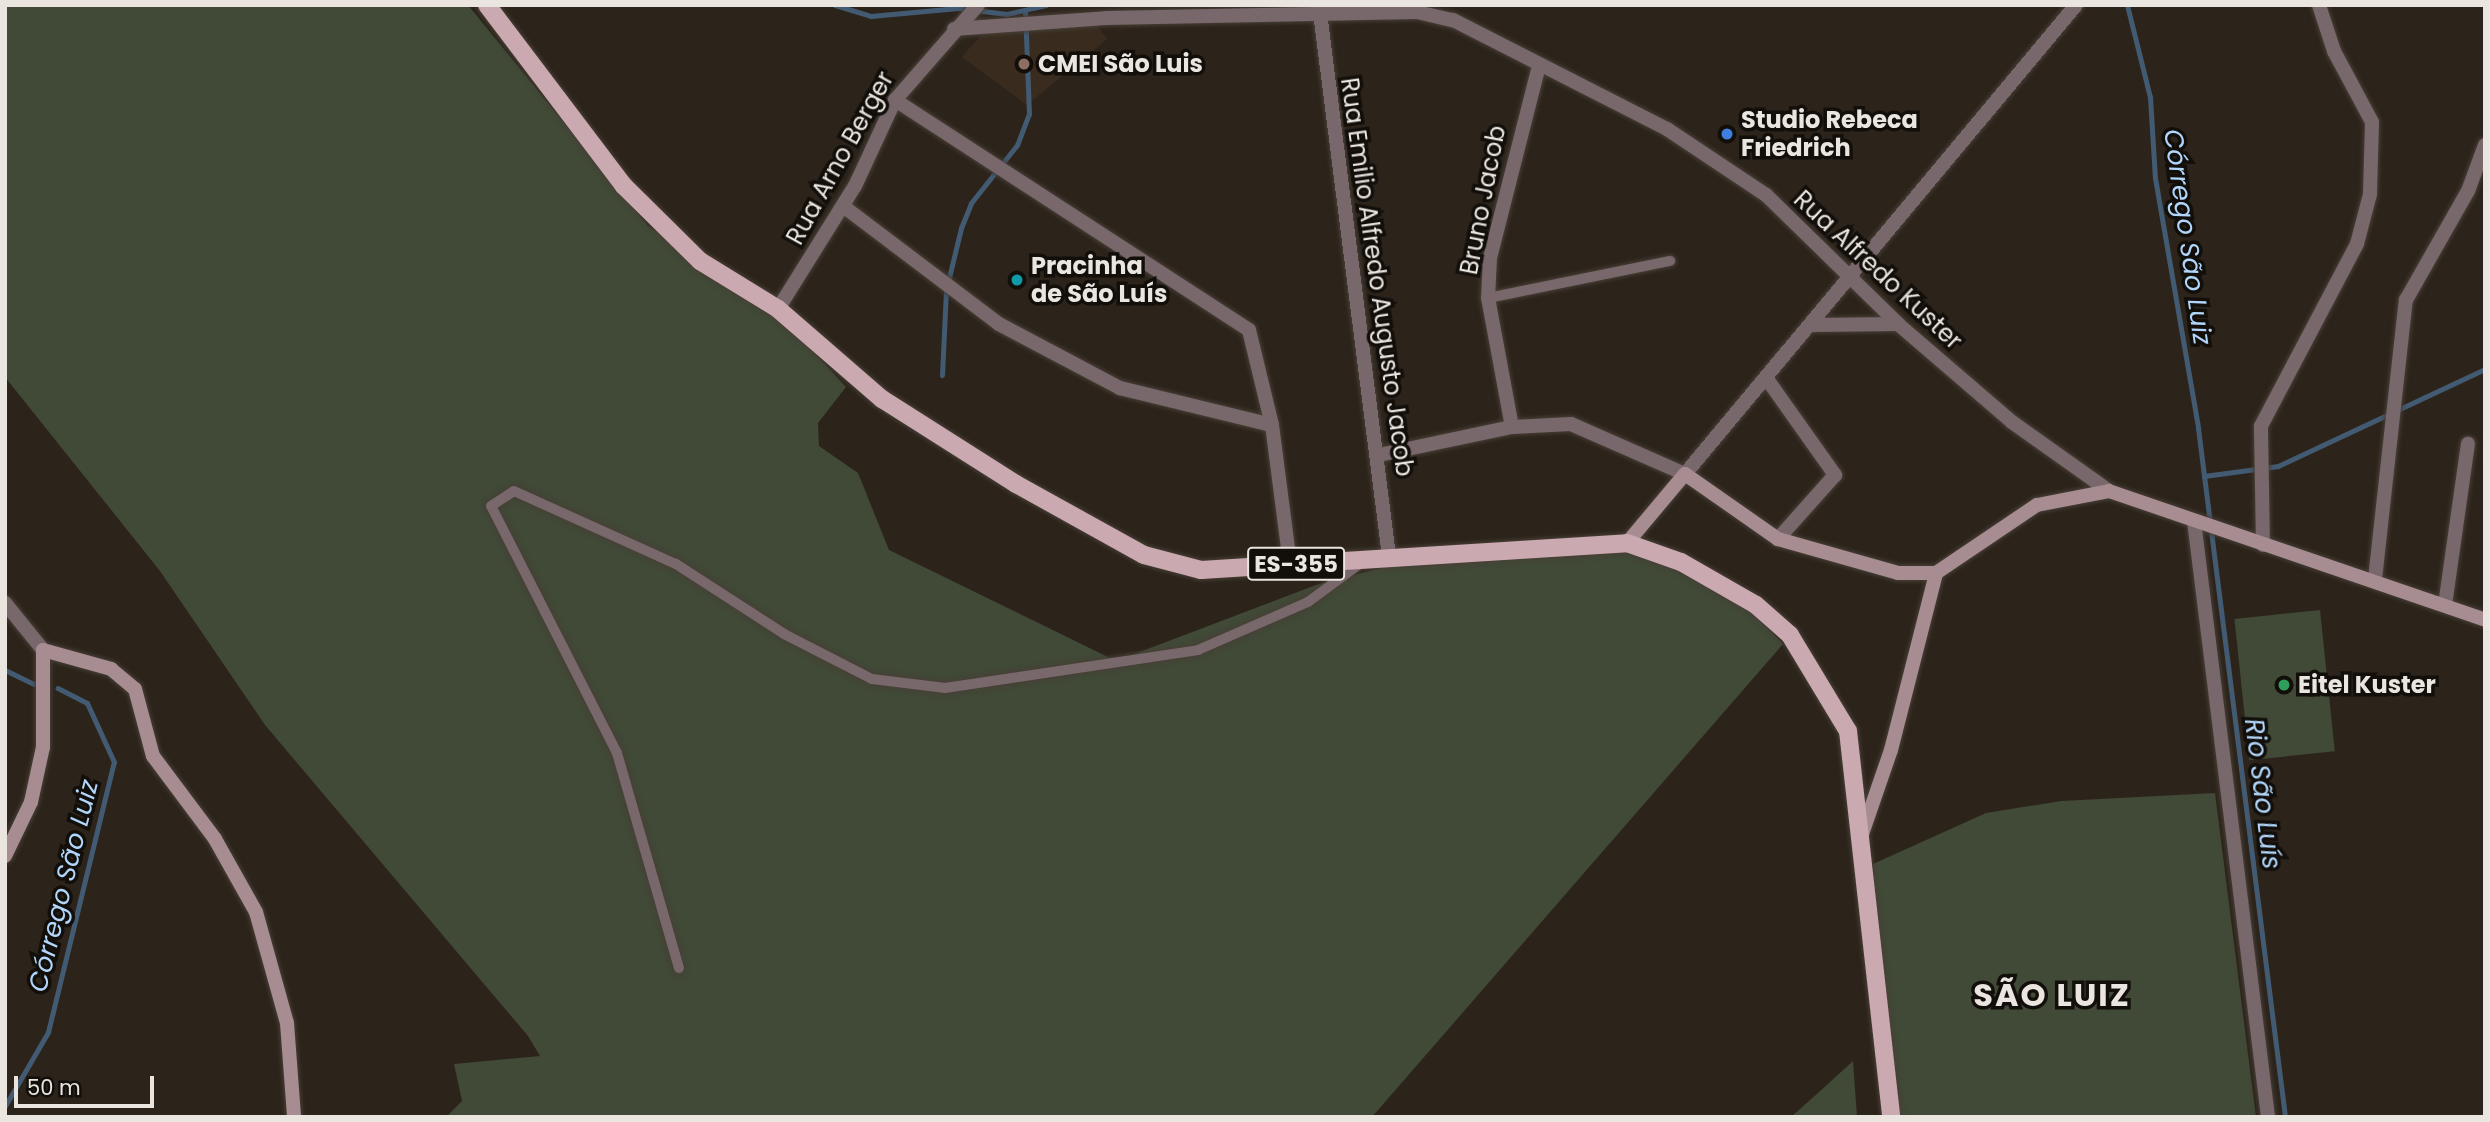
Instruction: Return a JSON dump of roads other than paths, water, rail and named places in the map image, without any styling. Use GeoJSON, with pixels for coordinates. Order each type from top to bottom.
{"type":"FeatureCollection","features":[{"type":"Feature","properties":{"kind":"main road","name":"ES-355"},"geometry":{"type":"LineString","coordinates":[[487,5],[660,225],[700,261],[778,309],[882,399],[1144,555],[1201,570],[1389,556],[1628,543],[1704,575],[1756,605],[1790,635],[1848,732],[1858,845],[1891,1117]]}},
{"type":"Feature","properties":{"kind":"street","name":"Rua Arno Berger"},"geometry":{"type":"LineString","coordinates":[[778,309],[843,206],[895,100],[954,29],[978,5]]}},
{"type":"Feature","properties":{"kind":"street"},"geometry":{"type":"LineString","coordinates":[[1182,5],[1194,16]]}},
{"type":"Feature","properties":{"kind":"street"},"geometry":{"type":"LineString","coordinates":[[1628,543],[2076,5]]}},
{"type":"Feature","properties":{"kind":"street"},"geometry":{"type":"LineString","coordinates":[[2263,545],[2258,458],[2269,402],[2357,244],[2370,194],[2372,122],[2334,51],[2319,5]]}},
{"type":"Feature","properties":{"kind":"street","name":"Rua Alfredo Kuster"},"geometry":{"type":"LineString","coordinates":[[954,29],[1318,11],[1437,15],[1667,129],[1766,195],[1898,324],[2012,422],[2109,491]]}},
{"type":"Feature","properties":{"kind":"street","name":"Rua Emilio Alfredo Augusto Jacob"},"geometry":{"type":"LineString","coordinates":[[1318,11],[1380,455],[1389,556]]}},
{"type":"Feature","properties":{"kind":"street","name":"Bruno Jacob"},"geometry":{"type":"LineString","coordinates":[[1512,427],[1488,298],[1510,162],[1539,66]]}},
{"type":"Feature","properties":{"kind":"street"},"geometry":{"type":"LineString","coordinates":[[895,100],[1242,323],[1253,340],[1272,425],[1290,564]]}},
{"type":"Feature","properties":{"kind":"street"},"geometry":{"type":"LineString","coordinates":[[2375,579],[2395,435],[2397,344],[2413,281],[2468,191],[2485,145]]}},
{"type":"Feature","properties":{"kind":"street"},"geometry":{"type":"LineString","coordinates":[[843,206],[999,324],[1120,388],[1272,425]]}},
{"type":"Feature","properties":{"kind":"street"},"geometry":{"type":"LineString","coordinates":[[1812,325],[1898,324]]}},
{"type":"Feature","properties":{"kind":"street"},"geometry":{"type":"LineString","coordinates":[[1767,379],[1835,475],[1778,538]]}},
{"type":"Feature","properties":{"kind":"street"},"geometry":{"type":"LineString","coordinates":[[1380,455],[1512,427],[1571,424],[1685,474],[1778,538],[1898,573],[1936,573],[2037,505],[2109,491],[2240,538],[2375,579],[2485,620]]}},
{"type":"Feature","properties":{"kind":"street"},"geometry":{"type":"LineString","coordinates":[[2445,605],[2468,444]]}},
{"type":"Feature","properties":{"kind":"street"},"geometry":{"type":"LineString","coordinates":[[2196,522],[2268,1117]]}},
{"type":"Feature","properties":{"kind":"street"},"geometry":{"type":"LineString","coordinates":[[1858,845],[1891,750],[1936,573]]}},
{"type":"Feature","properties":{"kind":"street"},"geometry":{"type":"LineString","coordinates":[[5,603],[43,650],[127,679],[170,786],[241,881],[271,955],[287,1023],[294,1117]]}},
{"type":"Feature","properties":{"kind":"street"},"geometry":{"type":"LineString","coordinates":[[5,856],[31,802],[43,747],[43,650]]}},
{"type":"Feature","properties":{"kind":"lane"},"geometry":{"type":"LineString","coordinates":[[1488,298],[1670,261]]}},
{"type":"Feature","properties":{"kind":"lane"},"geometry":{"type":"LineString","coordinates":[[679,968],[617,753],[492,506],[514,491],[676,564],[784,634],[872,679],[945,688],[1198,650],[1308,602],[1367,558]]}},
{"type":"Feature","properties":{"kind":"waterway","name":"Córrego São Luiz"},"geometry":{"type":"LineString","coordinates":[[835,5],[871,16],[958,8],[1007,14],[1046,5]]}},
{"type":"Feature","properties":{"kind":"waterway","name":"Rio São Luís"},"geometry":{"type":"LineString","coordinates":[[2127,5],[2150,97],[2155,178],[2198,428],[2285,1117]]}},
{"type":"Feature","properties":{"kind":"waterway"},"geometry":{"type":"LineString","coordinates":[[942,375],[946,290],[961,228],[971,203],[1017,145],[1029,114],[1025,10]]}},
{"type":"Feature","properties":{"kind":"waterway"},"geometry":{"type":"LineString","coordinates":[[2204,476],[2278,466],[2485,369]]}},
{"type":"Feature","properties":{"kind":"waterway","name":"Córrego São Luiz"},"geometry":{"type":"LineString","coordinates":[[5,670],[34,684]]}},
{"type":"Feature","properties":{"kind":"waterway","name":"Córrego São Luiz"},"geometry":{"type":"LineString","coordinates":[[5,1106],[48,1032],[114,762],[87,703],[58,688]]}},
{"type":"Feature","properties":{"kind":"place","name":"CMEI São Luis"},"geometry":{"type":"Point","coordinates":[1024,64]}},
{"type":"Feature","properties":{"kind":"place","name":"Studio Rebeca Friedrich"},"geometry":{"type":"Point","coordinates":[1727,134]}},
{"type":"Feature","properties":{"kind":"place","name":"Pracinha de São Luís"},"geometry":{"type":"Point","coordinates":[1017,280]}},
{"type":"Feature","properties":{"kind":"place","name":"Eitel Kuster"},"geometry":{"type":"Point","coordinates":[2284,685]}},
{"type":"Feature","properties":{"kind":"district","name":"SÃO LUIZ"},"geometry":{"type":"Point","coordinates":[2052,995]}}]}
